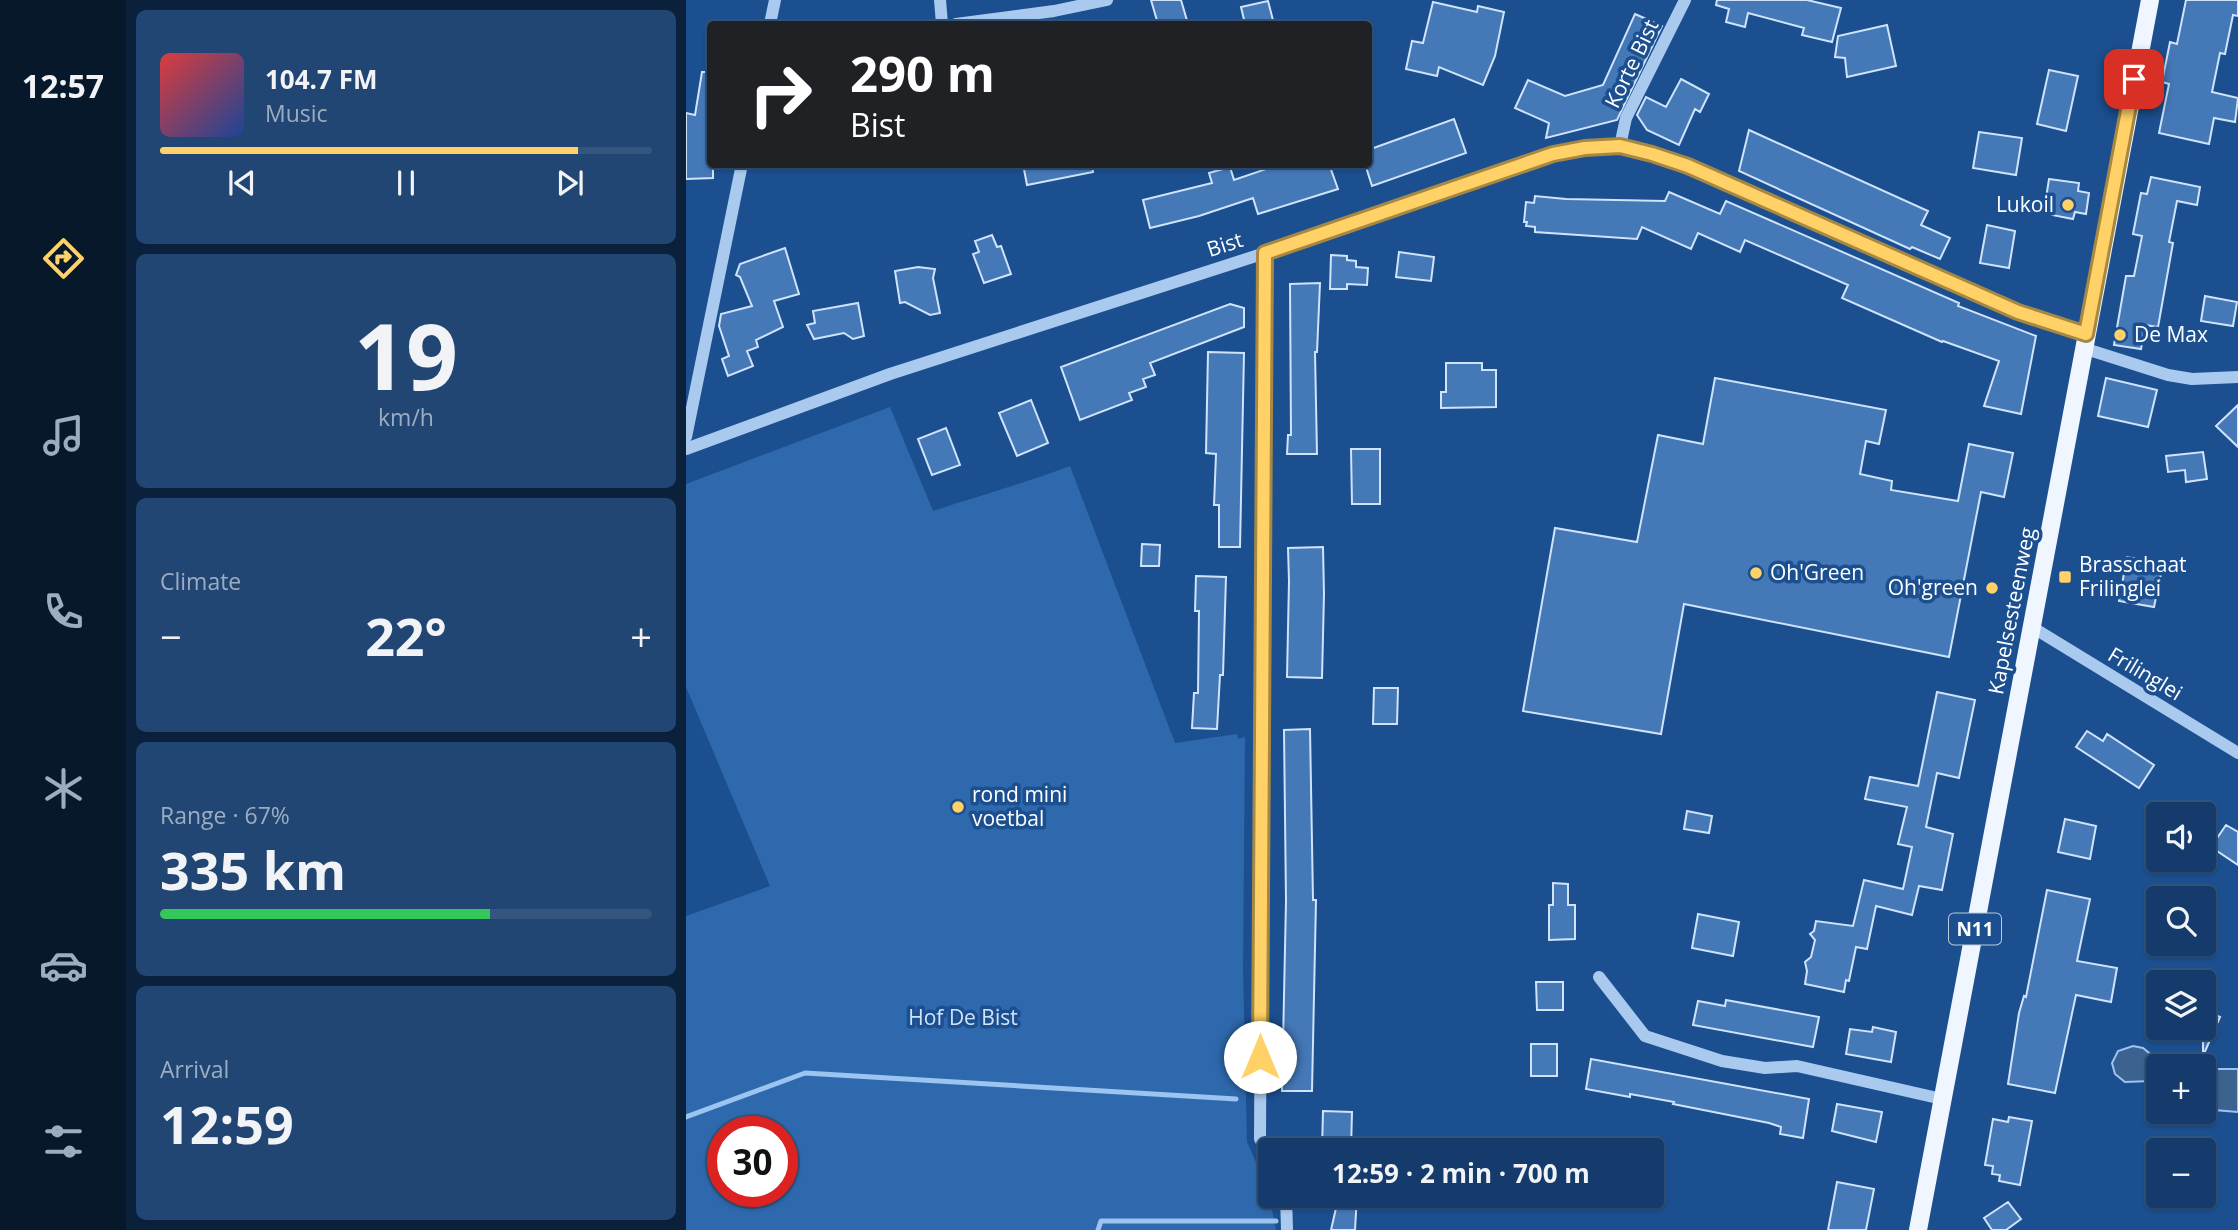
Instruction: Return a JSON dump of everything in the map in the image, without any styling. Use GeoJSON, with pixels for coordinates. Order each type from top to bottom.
{"type":"FeatureCollection","features":[{"type":"Feature","properties":{"kind":"main road","name":"Kapelsesteenweg"},"geometry":{"type":"LineString","coordinates":[[1918,1230],[2150,0]]}},
{"type":"Feature","properties":{"kind":"street"},"geometry":{"type":"LineString","coordinates":[[772,21],[775,0]]}},
{"type":"Feature","properties":{"kind":"street"},"geometry":{"type":"LineString","coordinates":[[940,0],[942,21]]}},
{"type":"Feature","properties":{"kind":"street"},"geometry":{"type":"LineString","coordinates":[[979,21],[1054,11],[1107,0]]}},
{"type":"Feature","properties":{"kind":"street","name":"Korte Bist"},"geometry":{"type":"LineString","coordinates":[[1620,146],[1626,118],[1685,0]]}},
{"type":"Feature","properties":{"kind":"street","name":"Bist"},"geometry":{"type":"LineString","coordinates":[[686,449],[890,374],[1265,253],[1553,154],[1585,148],[1620,146],[1688,166],[2018,312],[2168,375],[2192,379],[2238,377]]}},
{"type":"Feature","properties":{"kind":"street"},"geometry":{"type":"LineString","coordinates":[[686,437],[741,168]]}},
{"type":"Feature","properties":{"kind":"street"},"geometry":{"type":"LineString","coordinates":[[1260,1138],[1265,253]]}},
{"type":"Feature","properties":{"kind":"street","name":"Frilinglei"},"geometry":{"type":"LineString","coordinates":[[2032,627],[2238,753]]}},
{"type":"Feature","properties":{"kind":"street"},"geometry":{"type":"LineString","coordinates":[[1599,977],[1645,1036],[1722,1061],[1765,1068],[1797,1066],[1942,1099]]}},
{"type":"Feature","properties":{"kind":"street"},"geometry":{"type":"LineString","coordinates":[[1286,1208],[1287,1230]]}},
{"type":"Feature","properties":{"kind":"green space","name":"Hof De Bist"},"geometry":{"type":"Polygon","coordinates":[[[890,407],[933,511],[1070,466],[1175,743],[1237,734],[1238,739],[1245,737],[1243,970],[1247,1142],[1258,1167],[1258,1208],[1272,1208],[1276,1230],[686,1230],[686,916],[770,886],[686,687],[686,484],[890,407]]]}},
{"type":"Feature","properties":{"kind":"shaded area"},"geometry":{"type":"Polygon","coordinates":[[[2133,1046],[2143,1048],[2150,1054],[2146,1054],[2146,1081],[2125,1082],[2115,1074],[2112,1063],[2118,1051],[2133,1046]]]}},
{"type":"Feature","properties":{"kind":"shaded area"},"geometry":{"type":"Polygon","coordinates":[[[2216,1069],[2238,1069],[2238,1112],[2216,1110],[2216,1069]]]}},
{"type":"Feature","properties":{"kind":"building"},"geometry":{"type":"Polygon","coordinates":[[[1151,0],[1181,0],[1187,21],[1157,21],[1151,0]]]}},
{"type":"Feature","properties":{"kind":"building"},"geometry":{"type":"Polygon","coordinates":[[[1717,0],[1807,0],[1841,8],[1832,42],[1802,35],[1804,28],[1748,13],[1745,27],[1726,22],[1729,9],[1716,5],[1717,0]]]}},
{"type":"Feature","properties":{"kind":"building"},"geometry":{"type":"Polygon","coordinates":[[[2186,0],[2238,0],[2238,16],[2233,15],[2225,54],[2220,53],[2212,92],[2238,98],[2235,122],[2214,118],[2209,144],[2159,133],[2169,84],[2162,82],[2170,42],[2177,44],[2186,0]]]}},
{"type":"Feature","properties":{"kind":"building"},"geometry":{"type":"Polygon","coordinates":[[[1268,1],[1273,21],[1244,21],[1241,7],[1268,1]]]}},
{"type":"Feature","properties":{"kind":"building"},"geometry":{"type":"Polygon","coordinates":[[[1433,2],[1477,12],[1478,6],[1504,12],[1495,56],[1483,85],[1439,67],[1437,76],[1406,69],[1412,41],[1423,43],[1433,2]]]}},
{"type":"Feature","properties":{"kind":"building"},"geometry":{"type":"Polygon","coordinates":[[[1635,14],[1662,26],[1617,120],[1546,138],[1549,123],[1515,108],[1528,80],[1565,96],[1603,85],[1635,14]]]}},
{"type":"Feature","properties":{"kind":"building"},"geometry":{"type":"Polygon","coordinates":[[[1887,25],[1896,66],[1847,77],[1845,58],[1835,57],[1838,36],[1887,25]]]}},
{"type":"Feature","properties":{"kind":"building"},"geometry":{"type":"Polygon","coordinates":[[[2049,70],[2078,76],[2066,131],[2037,124],[2049,70]]]}},
{"type":"Feature","properties":{"kind":"building"},"geometry":{"type":"Polygon","coordinates":[[[702,72],[707,72],[707,168],[713,168],[713,178],[686,179],[686,113],[695,115],[702,72]]]}},
{"type":"Feature","properties":{"kind":"building"},"geometry":{"type":"Polygon","coordinates":[[[1681,79],[1709,94],[1700,112],[1695,109],[1679,145],[1647,130],[1637,115],[1646,97],[1666,107],[1681,79]]]}},
{"type":"Feature","properties":{"kind":"building"},"geometry":{"type":"Polygon","coordinates":[[[1454,119],[1466,153],[1372,186],[1366,168],[1372,168],[1372,149],[1454,119]]]}},
{"type":"Feature","properties":{"kind":"building"},"geometry":{"type":"Polygon","coordinates":[[[1749,130],[1928,211],[1921,225],[1950,238],[1940,259],[1912,247],[1910,249],[1739,171],[1749,130]]]}},
{"type":"Feature","properties":{"kind":"building"},"geometry":{"type":"Polygon","coordinates":[[[1979,132],[2022,138],[2016,175],[1973,168],[1979,132]]]}},
{"type":"Feature","properties":{"kind":"building"},"geometry":{"type":"Polygon","coordinates":[[[1024,168],[1092,168],[1093,172],[1027,185],[1024,168]]]}},
{"type":"Feature","properties":{"kind":"building"},"geometry":{"type":"Polygon","coordinates":[[[1226,168],[1230,168],[1234,180],[1269,168],[1330,168],[1338,189],[1258,214],[1253,198],[1199,216],[1150,228],[1143,200],[1212,183],[1209,173],[1226,168]]]}},
{"type":"Feature","properties":{"kind":"building"},"geometry":{"type":"Polygon","coordinates":[[[2151,177],[2200,187],[2197,205],[2177,201],[2169,242],[2173,243],[2158,327],[2145,325],[2141,349],[2114,345],[2126,276],[2134,276],[2142,236],[2133,234],[2141,193],[2147,194],[2151,177]]]}},
{"type":"Feature","properties":{"kind":"building","name":"Lukoil"},"geometry":{"type":"Polygon","coordinates":[[[2049,179],[2079,183],[2078,191],[2089,193],[2086,214],[2075,212],[2073,219],[2052,215],[2046,198],[2049,179]]]}},
{"type":"Feature","properties":{"kind":"building"},"geometry":{"type":"Polygon","coordinates":[[[1669,192],[1720,214],[1726,201],[1959,303],[1958,306],[2036,336],[2021,414],[1984,406],[1999,361],[1942,342],[1842,298],[1848,285],[1745,240],[1740,252],[1698,233],[1691,249],[1642,227],[1637,239],[1535,232],[1535,227],[1526,226],[1527,222],[1524,222],[1526,202],[1534,203],[1535,196],[1665,201],[1669,192]]]}},
{"type":"Feature","properties":{"kind":"building"},"geometry":{"type":"Polygon","coordinates":[[[1987,225],[2015,231],[2009,268],[1980,263],[1987,225]]]}},
{"type":"Feature","properties":{"kind":"building"},"geometry":{"type":"Polygon","coordinates":[[[992,235],[997,247],[1001,246],[1011,274],[984,283],[973,254],[979,252],[975,241],[992,235]]]}},
{"type":"Feature","properties":{"kind":"building"},"geometry":{"type":"Polygon","coordinates":[[[785,248],[799,294],[774,301],[783,327],[756,340],[758,347],[747,351],[753,366],[728,376],[722,359],[729,356],[719,326],[721,314],[752,306],[740,277],[736,275],[740,264],[785,248]]]}},
{"type":"Feature","properties":{"kind":"building"},"geometry":{"type":"Polygon","coordinates":[[[1399,252],[1434,257],[1431,281],[1396,277],[1399,252]]]}},
{"type":"Feature","properties":{"kind":"building"},"geometry":{"type":"Polygon","coordinates":[[[1331,255],[1347,256],[1347,260],[1356,261],[1356,267],[1368,268],[1367,285],[1347,284],[1347,289],[1330,289],[1331,255]]]}},
{"type":"Feature","properties":{"kind":"building"},"geometry":{"type":"Polygon","coordinates":[[[918,267],[935,269],[933,278],[940,313],[930,315],[905,302],[900,303],[895,271],[918,267]]]}},
{"type":"Feature","properties":{"kind":"building"},"geometry":{"type":"Polygon","coordinates":[[[1320,283],[1315,352],[1317,454],[1287,454],[1288,435],[1291,435],[1290,284],[1320,283]]]}},
{"type":"Feature","properties":{"kind":"building"},"geometry":{"type":"Polygon","coordinates":[[[2205,296],[2237,302],[2233,326],[2201,321],[2205,296]]]}},
{"type":"Feature","properties":{"kind":"building"},"geometry":{"type":"Polygon","coordinates":[[[858,303],[864,336],[853,339],[844,333],[814,339],[807,325],[815,323],[813,311],[858,303]]]}},
{"type":"Feature","properties":{"kind":"building"},"geometry":{"type":"Polygon","coordinates":[[[1230,304],[1244,308],[1244,327],[1150,363],[1155,375],[1143,379],[1146,387],[1129,393],[1132,400],[1080,420],[1061,367],[1230,304]]]}},
{"type":"Feature","properties":{"kind":"building"},"geometry":{"type":"Polygon","coordinates":[[[1208,352],[1244,353],[1240,547],[1219,547],[1219,505],[1214,505],[1216,454],[1206,453],[1208,352]]]}},
{"type":"Feature","properties":{"kind":"building"},"geometry":{"type":"Polygon","coordinates":[[[1446,363],[1482,363],[1482,370],[1496,370],[1496,407],[1441,408],[1441,392],[1446,392],[1446,363]]]}},
{"type":"Feature","properties":{"kind":"building","name":"Oh'Green"},"geometry":{"type":"Polygon","coordinates":[[[1715,378],[1886,410],[1879,444],[1866,441],[1860,474],[1892,481],[1891,490],[1958,501],[1969,444],[2013,453],[2004,497],[1981,492],[1949,657],[1684,604],[1661,734],[1523,711],[1555,528],[1637,542],[1658,435],[1703,444],[1715,378]]]}},
{"type":"Feature","properties":{"kind":"building"},"geometry":{"type":"Polygon","coordinates":[[[2106,378],[2157,390],[2148,427],[2098,416],[2106,378]]]}},
{"type":"Feature","properties":{"kind":"building"},"geometry":{"type":"Polygon","coordinates":[[[1031,400],[1048,443],[1017,456],[999,413],[1031,400]]]}},
{"type":"Feature","properties":{"kind":"building"},"geometry":{"type":"Polygon","coordinates":[[[2238,405],[2238,447],[2216,426],[2238,405]]]}},
{"type":"Feature","properties":{"kind":"building"},"geometry":{"type":"Polygon","coordinates":[[[946,428],[960,465],[932,475],[918,439],[946,428]]]}},
{"type":"Feature","properties":{"kind":"building"},"geometry":{"type":"Polygon","coordinates":[[[1351,449],[1380,449],[1380,504],[1352,504],[1351,449]]]}},
{"type":"Feature","properties":{"kind":"building"},"geometry":{"type":"Polygon","coordinates":[[[2203,452],[2207,479],[2186,482],[2185,470],[2168,472],[2166,456],[2203,452]]]}},
{"type":"Feature","properties":{"kind":"building"},"geometry":{"type":"Polygon","coordinates":[[[1142,544],[1160,545],[1159,566],[1141,566],[1142,544]]]}},
{"type":"Feature","properties":{"kind":"building"},"geometry":{"type":"Polygon","coordinates":[[[1323,547],[1322,678],[1287,677],[1288,548],[1323,547]]]}},
{"type":"Feature","properties":{"kind":"building"},"geometry":{"type":"Polygon","coordinates":[[[2127,557],[2163,564],[2154,607],[2119,601],[2127,557]]]}},
{"type":"Feature","properties":{"kind":"building"},"geometry":{"type":"Polygon","coordinates":[[[1196,576],[1226,577],[1223,675],[1220,675],[1217,729],[1192,728],[1194,693],[1198,693],[1199,611],[1195,611],[1196,576]]]}},
{"type":"Feature","properties":{"kind":"building"},"geometry":{"type":"Polygon","coordinates":[[[1374,688],[1398,688],[1397,724],[1373,724],[1374,688]]]}},
{"type":"Feature","properties":{"kind":"building"},"geometry":{"type":"Polygon","coordinates":[[[1937,692],[1975,700],[1959,778],[1937,773],[1926,827],[1953,834],[1942,890],[1919,886],[1912,915],[1876,906],[1867,949],[1856,947],[1844,992],[1805,984],[1805,962],[1811,957],[1815,940],[1810,934],[1814,931],[1816,921],[1853,926],[1864,880],[1903,889],[1912,847],[1898,844],[1907,807],[1865,799],[1870,777],[1918,786],[1937,692]]]}},
{"type":"Feature","properties":{"kind":"building"},"geometry":{"type":"Polygon","coordinates":[[[1310,729],[1313,900],[1316,900],[1312,1091],[1282,1091],[1286,901],[1284,730],[1310,729]]]}},
{"type":"Feature","properties":{"kind":"building"},"geometry":{"type":"Polygon","coordinates":[[[2087,731],[2103,741],[2107,734],[2154,765],[2139,788],[2076,747],[2087,731]]]}},
{"type":"Feature","properties":{"kind":"building"},"geometry":{"type":"Polygon","coordinates":[[[1687,811],[1712,816],[1709,833],[1684,829],[1687,811]]]}},
{"type":"Feature","properties":{"kind":"building"},"geometry":{"type":"Polygon","coordinates":[[[2065,819],[2096,826],[2090,859],[2058,852],[2065,819]]]}},
{"type":"Feature","properties":{"kind":"building"},"geometry":{"type":"Polygon","coordinates":[[[2226,825],[2238,832],[2238,865],[2216,850],[2216,840],[2226,825]]]}},
{"type":"Feature","properties":{"kind":"building"},"geometry":{"type":"Polygon","coordinates":[[[1553,883],[1568,884],[1568,905],[1575,905],[1575,939],[1549,940],[1549,905],[1553,905],[1553,883]]]}},
{"type":"Feature","properties":{"kind":"building"},"geometry":{"type":"Polygon","coordinates":[[[2047,890],[2090,899],[2077,961],[2117,968],[2111,1002],[2076,995],[2055,1093],[2008,1084],[2019,1013],[2024,996],[2026,997],[2047,890]]]}},
{"type":"Feature","properties":{"kind":"building"},"geometry":{"type":"Polygon","coordinates":[[[1698,914],[1739,922],[1733,956],[1692,948],[1698,914]]]}},
{"type":"Feature","properties":{"kind":"building"},"geometry":{"type":"Polygon","coordinates":[[[1536,982],[1563,982],[1563,1010],[1537,1010],[1536,982]]]}},
{"type":"Feature","properties":{"kind":"building"},"geometry":{"type":"Polygon","coordinates":[[[1726,1000],[1819,1017],[1813,1047],[1693,1025],[1698,1001],[1725,1006],[1726,1000]]]}},
{"type":"Feature","properties":{"kind":"building"},"geometry":{"type":"Polygon","coordinates":[[[1873,1027],[1896,1032],[1891,1062],[1846,1054],[1850,1029],[1872,1032],[1873,1027]]]}},
{"type":"Feature","properties":{"kind":"building"},"geometry":{"type":"Polygon","coordinates":[[[2203,1040],[2210,1040],[2204,1054],[2203,1040]]]}},
{"type":"Feature","properties":{"kind":"building"},"geometry":{"type":"Polygon","coordinates":[[[1531,1044],[1557,1044],[1557,1076],[1531,1076],[1531,1044]]]}},
{"type":"Feature","properties":{"kind":"building"},"geometry":{"type":"Polygon","coordinates":[[[1591,1059],[1809,1099],[1803,1138],[1780,1134],[1781,1127],[1769,1123],[1673,1104],[1674,1102],[1586,1089],[1591,1059]]]}},
{"type":"Feature","properties":{"kind":"building"},"geometry":{"type":"Polygon","coordinates":[[[1837,1104],[1882,1112],[1876,1142],[1832,1131],[1837,1104]]]}},
{"type":"Feature","properties":{"kind":"building"},"geometry":{"type":"Polygon","coordinates":[[[1323,1111],[1352,1112],[1351,1138],[1322,1138],[1323,1111]]]}},
{"type":"Feature","properties":{"kind":"building"},"geometry":{"type":"Polygon","coordinates":[[[2009,1117],[2032,1121],[2020,1185],[1999,1181],[2000,1175],[1992,1174],[1993,1166],[1985,1165],[1993,1119],[2008,1122],[2009,1117]]]}},
{"type":"Feature","properties":{"kind":"building"},"geometry":{"type":"Polygon","coordinates":[[[1837,1182],[1874,1189],[1866,1230],[1828,1230],[1837,1182]]]}},
{"type":"Feature","properties":{"kind":"building"},"geometry":{"type":"Polygon","coordinates":[[[2008,1202],[2021,1219],[2006,1230],[1992,1230],[1984,1218],[2008,1202]]]}},
{"type":"Feature","properties":{"kind":"building"},"geometry":{"type":"Polygon","coordinates":[[[1336,1208],[1356,1208],[1355,1230],[1331,1230],[1336,1208]]]}},
{"type":"Feature","properties":{"kind":"waterway"},"geometry":{"type":"LineString","coordinates":[[686,1117],[805,1073],[1236,1099]]}},
{"type":"Feature","properties":{"kind":"waterway"},"geometry":{"type":"LineString","coordinates":[[1098,1230],[1101,1221],[1276,1221]]}},
{"type":"Feature","properties":{"kind":"place","name":"Lukoil"},"geometry":{"type":"Point","coordinates":[2068,205]}},
{"type":"Feature","properties":{"kind":"place","name":"De Max"},"geometry":{"type":"Point","coordinates":[2120,335]}},
{"type":"Feature","properties":{"kind":"place","name":"Oh'Green"},"geometry":{"type":"Point","coordinates":[1756,573]}},
{"type":"Feature","properties":{"kind":"place","name":"Brasschaat Frilinglei"},"geometry":{"type":"Point","coordinates":[2065,577]}},
{"type":"Feature","properties":{"kind":"place","name":"Oh'green"},"geometry":{"type":"Point","coordinates":[1992,588]}},
{"type":"Feature","properties":{"kind":"place","name":"rond mini voetbal"},"geometry":{"type":"Point","coordinates":[958,807]}},
{"type":"Feature","properties":{"kind":"route"},"geometry":{"type":"LineString","coordinates":[[1260,1057],[1265,253],[1553,154],[1585,148],[1620,146],[1688,166],[2018,312],[2086,334],[2134,79]]}}]}
